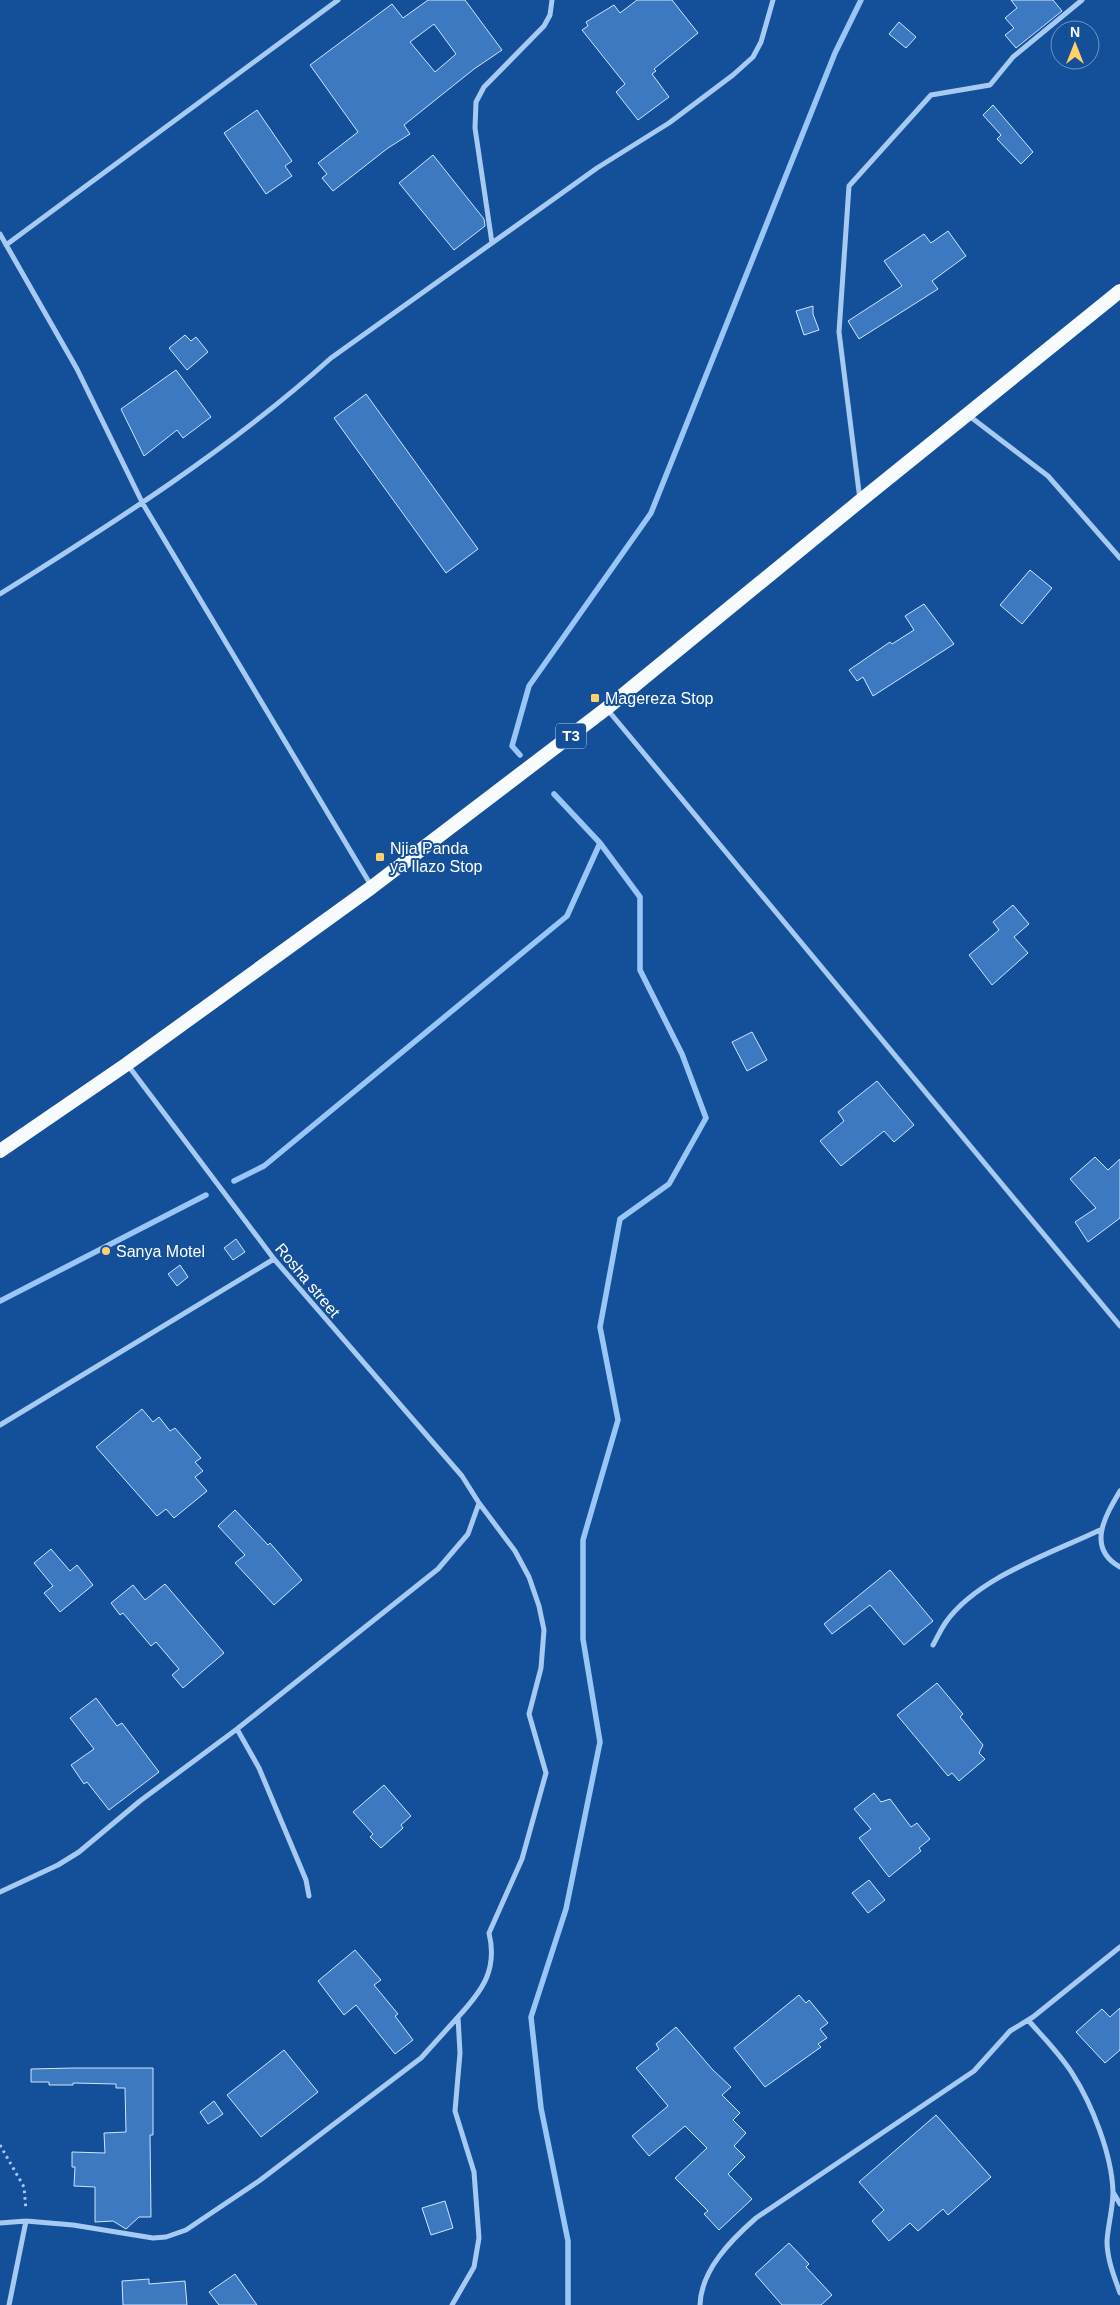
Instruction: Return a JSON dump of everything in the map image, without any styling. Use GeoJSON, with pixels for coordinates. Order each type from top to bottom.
{"type":"FeatureCollection","features":[{"type":"Feature","properties":{"kind":"highway","name":"T3"},"geometry":{"type":"LineString","coordinates":[[0,1151],[127,1064],[372,887],[607,708],[860,500],[1120,291]]}},
{"type":"Feature","properties":{"kind":"street"},"geometry":{"type":"LineString","coordinates":[[6,246],[338,0]]}},
{"type":"Feature","properties":{"kind":"street"},"geometry":{"type":"LineString","coordinates":[[492,243],[475,128],[476,102],[484,87],[544,26],[550,15],[552,0]]}},
{"type":"Feature","properties":{"kind":"street"},"geometry":{"type":"LineString","coordinates":[[0,594],[143,504],[293,392],[331,358],[597,168],[669,123],[733,75],[753,57],[760,42],[773,0]]}},
{"type":"Feature","properties":{"kind":"street"},"geometry":{"type":"LineString","coordinates":[[860,500],[839,332],[849,186],[931,95],[990,85],[1013,57],[1082,0]]}},
{"type":"Feature","properties":{"kind":"street"},"geometry":{"type":"LineString","coordinates":[[0,234],[77,369],[143,504],[372,887]]}},
{"type":"Feature","properties":{"kind":"street"},"geometry":{"type":"LineString","coordinates":[[967,414],[1048,476],[1120,558]]}},
{"type":"Feature","properties":{"kind":"street"},"geometry":{"type":"LineString","coordinates":[[607,708],[1120,1326]]}},
{"type":"Feature","properties":{"kind":"street","name":"Rosha street"},"geometry":{"type":"LineString","coordinates":[[0,2223],[26,2221],[73,2225],[140,2238],[166,2237],[186,2230],[282,2164],[421,2058],[476,1997],[490,1974],[492,1944],[489,1933],[522,1859],[546,1773],[530,1714],[542,1659],[544,1630],[539,1606],[521,1560],[462,1476],[274,1260],[127,1064]]}},
{"type":"Feature","properties":{"kind":"street"},"geometry":{"type":"LineString","coordinates":[[0,1425],[274,1260]]}},
{"type":"Feature","properties":{"kind":"street"},"geometry":{"type":"LineString","coordinates":[[1120,1491],[1100,1530],[1101,1548],[1110,1562],[1120,1567]]}},
{"type":"Feature","properties":{"kind":"street"},"geometry":{"type":"LineString","coordinates":[[0,1892],[58,1865],[79,1852],[140,1801],[237,1729],[438,1569],[468,1534],[480,1503]]}},
{"type":"Feature","properties":{"kind":"street"},"geometry":{"type":"LineString","coordinates":[[933,1645],[947,1621],[979,1592],[1013,1571],[1100,1530]]}},
{"type":"Feature","properties":{"kind":"street"},"geometry":{"type":"LineString","coordinates":[[237,1729],[263,1778],[306,1880],[309,1896]]}},
{"type":"Feature","properties":{"kind":"street"},"geometry":{"type":"LineString","coordinates":[[700,2305],[703,2284],[716,2262],[735,2236],[756,2218],[974,2071],[1010,2031],[1028,2020],[1120,1947]]}},
{"type":"Feature","properties":{"kind":"street"},"geometry":{"type":"LineString","coordinates":[[452,2305],[474,2267],[479,2238],[474,2172],[455,2111],[460,2053],[458,2016]]}},
{"type":"Feature","properties":{"kind":"street"},"geometry":{"type":"LineString","coordinates":[[1028,2020],[1057,2053],[1080,2086],[1104,2146],[1109,2162],[1113,2192],[1107,2240],[1108,2254],[1120,2293]]}},
{"type":"Feature","properties":{"kind":"street"},"geometry":{"type":"LineString","coordinates":[[1113,2192],[1120,2204]]}},
{"type":"Feature","properties":{"kind":"street"},"geometry":{"type":"LineString","coordinates":[[9,2305],[26,2221]]}},
{"type":"Feature","properties":{"kind":"path"},"geometry":{"type":"LineString","coordinates":[[0,2145],[24,2187],[26,2221]]}},
{"type":"Feature","properties":{"kind":"building"},"geometry":{"type":"Polygon","coordinates":[[[428,0],[465,0],[502,50],[474,69],[404,125],[410,134],[388,148],[333,191],[322,178],[327,174],[318,163],[358,132],[310,65],[392,4],[403,18],[428,0]],[[434,24],[410,42],[435,72],[456,54],[434,24]]]}},
{"type":"Feature","properties":{"kind":"building"},"geometry":{"type":"Polygon","coordinates":[[[637,0],[672,0],[698,33],[654,69],[656,71],[652,74],[669,97],[638,120],[616,92],[625,84],[582,30],[588,26],[586,22],[614,5],[620,13],[637,0]]]}},
{"type":"Feature","properties":{"kind":"building"},"geometry":{"type":"Polygon","coordinates":[[[1011,0],[1053,0],[1062,11],[1016,48],[1005,35],[1014,28],[1005,18],[1017,8],[1011,0]]]}},
{"type":"Feature","properties":{"kind":"building"},"geometry":{"type":"Polygon","coordinates":[[[899,22],[916,37],[906,48],[889,34],[899,22]]]}},
{"type":"Feature","properties":{"kind":"building"},"geometry":{"type":"Polygon","coordinates":[[[993,105],[1033,152],[1021,164],[997,139],[1001,135],[983,115],[993,105]]]}},
{"type":"Feature","properties":{"kind":"building"},"geometry":{"type":"Polygon","coordinates":[[[257,110],[292,161],[285,166],[292,176],[266,194],[224,133],[257,110]]]}},
{"type":"Feature","properties":{"kind":"building"},"geometry":{"type":"Polygon","coordinates":[[[433,155],[484,219],[485,226],[454,250],[399,183],[433,155]]]}},
{"type":"Feature","properties":{"kind":"building"},"geometry":{"type":"Polygon","coordinates":[[[948,231],[966,256],[932,281],[938,289],[859,339],[848,321],[902,286],[884,261],[924,234],[931,243],[948,231]]]}},
{"type":"Feature","properties":{"kind":"building"},"geometry":{"type":"Polygon","coordinates":[[[813,306],[813,314],[819,330],[804,335],[796,311],[813,306]]]}},
{"type":"Feature","properties":{"kind":"building"},"geometry":{"type":"Polygon","coordinates":[[[185,335],[191,341],[196,337],[208,352],[187,370],[169,348],[185,335]]]}},
{"type":"Feature","properties":{"kind":"building"},"geometry":{"type":"Polygon","coordinates":[[[176,370],[211,417],[183,438],[177,430],[144,456],[121,409],[176,370]]]}},
{"type":"Feature","properties":{"kind":"building"},"geometry":{"type":"Polygon","coordinates":[[[366,394],[478,549],[446,573],[334,418],[366,394]]]}},
{"type":"Feature","properties":{"kind":"building"},"geometry":{"type":"Polygon","coordinates":[[[1030,570],[1052,588],[1022,624],[1000,605],[1030,570]]]}},
{"type":"Feature","properties":{"kind":"building"},"geometry":{"type":"Polygon","coordinates":[[[924,604],[954,644],[873,696],[863,677],[857,681],[849,670],[890,642],[892,644],[914,630],[905,616],[924,604]]]}},
{"type":"Feature","properties":{"kind":"building"},"geometry":{"type":"Polygon","coordinates":[[[1013,905],[1029,924],[1014,937],[1028,953],[992,985],[969,955],[999,930],[993,922],[1013,905]]]}},
{"type":"Feature","properties":{"kind":"building"},"geometry":{"type":"Polygon","coordinates":[[[752,1032],[767,1060],[747,1071],[732,1042],[752,1032]]]}},
{"type":"Feature","properties":{"kind":"building"},"geometry":{"type":"Polygon","coordinates":[[[877,1081],[914,1125],[894,1142],[884,1131],[841,1166],[820,1141],[844,1121],[838,1112],[877,1081]]]}},
{"type":"Feature","properties":{"kind":"building"},"geometry":{"type":"Polygon","coordinates":[[[1095,1157],[1108,1170],[1120,1159],[1120,1218],[1088,1242],[1075,1222],[1096,1208],[1070,1179],[1095,1157]]]}},
{"type":"Feature","properties":{"kind":"building"},"geometry":{"type":"Polygon","coordinates":[[[236,1239],[245,1252],[233,1260],[224,1248],[236,1239]]]}},
{"type":"Feature","properties":{"kind":"building"},"geometry":{"type":"Polygon","coordinates":[[[180,1265],[188,1277],[177,1286],[168,1274],[180,1265]]]}},
{"type":"Feature","properties":{"kind":"building"},"geometry":{"type":"Polygon","coordinates":[[[142,1409],[153,1422],[159,1417],[170,1431],[175,1428],[201,1458],[195,1462],[203,1471],[195,1477],[207,1491],[174,1518],[166,1509],[157,1516],[96,1447],[142,1409]]]}},
{"type":"Feature","properties":{"kind":"building"},"geometry":{"type":"Polygon","coordinates":[[[235,1510],[268,1545],[270,1543],[302,1580],[274,1605],[235,1563],[245,1555],[218,1526],[235,1510]]]}},
{"type":"Feature","properties":{"kind":"building"},"geometry":{"type":"Polygon","coordinates":[[[51,1549],[70,1571],[77,1565],[93,1585],[60,1612],[44,1593],[53,1586],[34,1563],[51,1549]]]}},
{"type":"Feature","properties":{"kind":"building"},"geometry":{"type":"Polygon","coordinates":[[[890,1570],[933,1621],[904,1645],[870,1605],[832,1634],[824,1624],[890,1570]]]}},
{"type":"Feature","properties":{"kind":"building"},"geometry":{"type":"Polygon","coordinates":[[[165,1584],[224,1653],[183,1688],[172,1675],[179,1669],[156,1642],[151,1646],[123,1613],[120,1615],[111,1603],[133,1585],[145,1600],[165,1584]]]}},
{"type":"Feature","properties":{"kind":"building"},"geometry":{"type":"Polygon","coordinates":[[[937,1683],[963,1714],[960,1717],[983,1745],[979,1753],[985,1759],[959,1781],[952,1773],[948,1776],[897,1715],[937,1683]]]}},
{"type":"Feature","properties":{"kind":"building"},"geometry":{"type":"Polygon","coordinates":[[[96,1698],[117,1726],[122,1723],[159,1772],[109,1810],[87,1782],[84,1784],[71,1765],[94,1749],[70,1718],[96,1698]]]}},
{"type":"Feature","properties":{"kind":"building"},"geometry":{"type":"Polygon","coordinates":[[[384,1785],[411,1816],[401,1825],[403,1828],[381,1848],[370,1837],[373,1834],[353,1812],[384,1785]]]}},
{"type":"Feature","properties":{"kind":"building"},"geometry":{"type":"Polygon","coordinates":[[[874,1793],[881,1802],[890,1799],[911,1827],[917,1823],[930,1839],[919,1848],[921,1851],[889,1877],[859,1838],[871,1829],[854,1809],[874,1793]]]}},
{"type":"Feature","properties":{"kind":"building"},"geometry":{"type":"Polygon","coordinates":[[[869,1880],[885,1900],[868,1913],[852,1893],[869,1880]]]}},
{"type":"Feature","properties":{"kind":"building"},"geometry":{"type":"Polygon","coordinates":[[[355,1950],[381,1980],[374,1985],[398,2014],[395,2016],[413,2040],[395,2054],[356,2005],[344,2015],[318,1981],[355,1950]]]}},
{"type":"Feature","properties":{"kind":"building"},"geometry":{"type":"Polygon","coordinates":[[[799,1995],[806,2003],[809,2000],[828,2023],[820,2029],[827,2038],[818,2044],[821,2047],[765,2087],[734,2048],[799,1995]]]}},
{"type":"Feature","properties":{"kind":"building"},"geometry":{"type":"Polygon","coordinates":[[[1120,2008],[1120,2050],[1105,2063],[1076,2032],[1102,2009],[1110,2017],[1120,2008]]]}},
{"type":"Feature","properties":{"kind":"building"},"geometry":{"type":"Polygon","coordinates":[[[676,2027],[712,2069],[731,2087],[722,2095],[740,2113],[733,2120],[746,2133],[734,2146],[745,2157],[728,2174],[752,2199],[719,2230],[704,2214],[708,2211],[675,2178],[707,2148],[685,2126],[649,2156],[632,2136],[668,2106],[636,2068],[659,2049],[656,2044],[676,2027]]]}},
{"type":"Feature","properties":{"kind":"building"},"geometry":{"type":"Polygon","coordinates":[[[284,2050],[318,2092],[261,2137],[227,2095],[284,2050]]]}},
{"type":"Feature","properties":{"kind":"building"},"geometry":{"type":"Polygon","coordinates":[[[153,2068],[153,2135],[150,2135],[151,2217],[139,2217],[126,2229],[113,2221],[95,2222],[95,2187],[74,2186],[75,2167],[72,2167],[72,2152],[105,2153],[104,2133],[126,2132],[125,2088],[116,2088],[116,2084],[73,2083],[73,2085],[49,2085],[49,2082],[31,2082],[31,2069],[153,2068]]]}},
{"type":"Feature","properties":{"kind":"building"},"geometry":{"type":"Polygon","coordinates":[[[214,2101],[223,2114],[208,2124],[200,2112],[214,2101]]]}},
{"type":"Feature","properties":{"kind":"building"},"geometry":{"type":"Polygon","coordinates":[[[936,2115],[991,2177],[948,2215],[943,2209],[918,2231],[910,2223],[889,2241],[872,2221],[884,2210],[859,2182],[936,2115]]]}},
{"type":"Feature","properties":{"kind":"building"},"geometry":{"type":"Polygon","coordinates":[[[445,2201],[453,2228],[431,2235],[422,2208],[445,2201]]]}},
{"type":"Feature","properties":{"kind":"building"},"geometry":{"type":"Polygon","coordinates":[[[789,2243],[809,2264],[806,2267],[832,2295],[821,2305],[782,2305],[755,2274],[789,2243]]]}},
{"type":"Feature","properties":{"kind":"building"},"geometry":{"type":"Polygon","coordinates":[[[235,2274],[257,2305],[219,2305],[209,2292],[235,2274]]]}},
{"type":"Feature","properties":{"kind":"building"},"geometry":{"type":"Polygon","coordinates":[[[149,2279],[149,2284],[185,2281],[187,2305],[123,2305],[122,2281],[149,2279]]]}},
{"type":"Feature","properties":{"kind":"waterway"},"geometry":{"type":"LineString","coordinates":[[520,755],[512,746],[529,686],[651,513],[835,53],[861,0]]}},
{"type":"Feature","properties":{"kind":"waterway"},"geometry":{"type":"LineString","coordinates":[[234,1181],[264,1166],[567,916],[600,843],[554,794]]}},
{"type":"Feature","properties":{"kind":"waterway"},"geometry":{"type":"LineString","coordinates":[[568,2305],[568,2241],[541,2108],[531,2017],[566,1909],[600,1742],[583,1639],[583,1540],[618,1420],[600,1327],[620,1219],[669,1184],[706,1118],[682,1054],[640,970],[640,897],[600,843]]}},
{"type":"Feature","properties":{"kind":"waterway"},"geometry":{"type":"LineString","coordinates":[[0,1301],[206,1195]]}},
{"type":"Feature","properties":{"kind":"place","name":"Magereza Stop"},"geometry":{"type":"Point","coordinates":[595,698]}},
{"type":"Feature","properties":{"kind":"place","name":"Njia Panda ya Ilazo Stop"},"geometry":{"type":"Point","coordinates":[380,857]}},
{"type":"Feature","properties":{"kind":"place","name":"Sanya Motel"},"geometry":{"type":"Point","coordinates":[106,1251]}}]}
